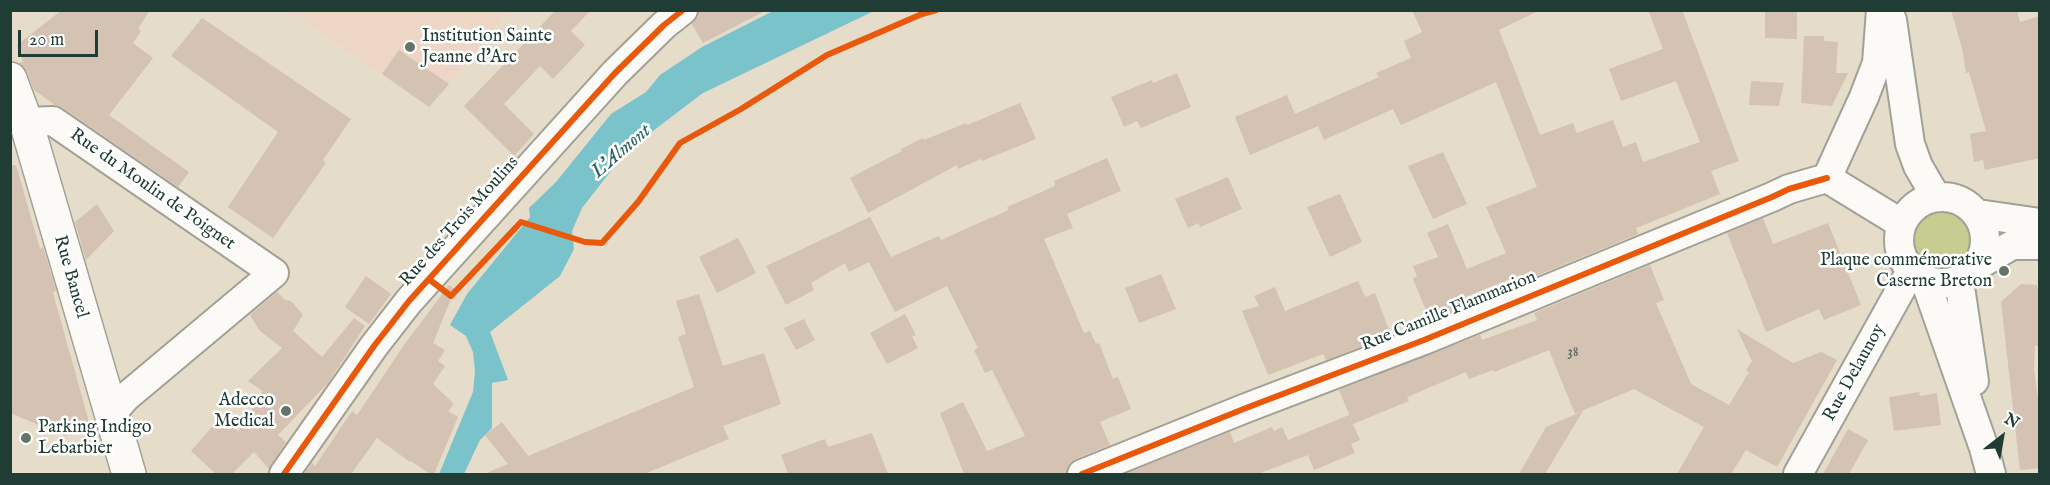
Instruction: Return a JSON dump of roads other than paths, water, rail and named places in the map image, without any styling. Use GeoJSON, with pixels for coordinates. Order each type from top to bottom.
{"type":"FeatureCollection","features":[{"type":"Feature","properties":{"kind":"main road","name":"Rue Bancel"},"geometry":{"type":"LineString","coordinates":[[10,79],[26,122],[129,474]]}},
{"type":"Feature","properties":{"kind":"street","name":"Rue des Trois Moulins"},"geometry":{"type":"LineString","coordinates":[[284,474],[374,346],[409,301],[615,73],[664,25],[683,10]]}},
{"type":"Feature","properties":{"kind":"street"},"geometry":{"type":"LineString","coordinates":[[1881,10],[1877,63],[1827,178],[1902,224]]}},
{"type":"Feature","properties":{"kind":"street"},"geometry":{"type":"LineString","coordinates":[[1890,10],[1910,144],[1918,166],[1936,197]]}},
{"type":"Feature","properties":{"kind":"street","name":"Rue du Moulin de Poignet"},"geometry":{"type":"LineString","coordinates":[[26,122],[53,121],[274,273],[126,397],[111,414]]}},
{"type":"Feature","properties":{"kind":"street","name":"Rue Camille Flammarion"},"geometry":{"type":"LineString","coordinates":[[1082,474],[1424,340],[1789,189],[1827,178]]}},
{"type":"Feature","properties":{"kind":"street"},"geometry":{"type":"LineString","coordinates":[[1987,461],[1968,273],[1983,254],[1986,240],[1984,227],[1978,214],[1969,206],[1959,200],[1936,197],[1922,202],[1910,211],[1902,224],[1899,236],[1904,261],[1918,275],[1936,283],[1968,273],[2012,245],[2040,245]]}},
{"type":"Feature","properties":{"kind":"street"},"geometry":{"type":"LineString","coordinates":[[1978,214],[2040,223]]}},
{"type":"Feature","properties":{"kind":"street"},"geometry":{"type":"LineString","coordinates":[[1918,275],[1987,461]]}},
{"type":"Feature","properties":{"kind":"street","name":"Rue Delaunoy"},"geometry":{"type":"LineString","coordinates":[[1798,474],[1918,275]]}},
{"type":"Feature","properties":{"kind":"water","name":"L'Almont"},"geometry":{"type":"Polygon","coordinates":[[[773,11],[874,11],[703,93],[645,137],[614,167],[582,208],[572,231],[574,249],[560,276],[490,332],[508,380],[492,383],[492,428],[480,440],[464,474],[439,474],[473,392],[475,371],[473,352],[466,336],[450,325],[467,294],[530,217],[529,208],[556,182],[611,114],[646,92],[660,75],[702,47],[773,11]]]}},
{"type":"Feature","properties":{"kind":"place","name":"Institution Sainte Jeanne d'Arc"},"geometry":{"type":"Point","coordinates":[410,47]}},
{"type":"Feature","properties":{"kind":"place","name":"Plaque commémorative Caserne Breton"},"geometry":{"type":"Point","coordinates":[2004,271]}},
{"type":"Feature","properties":{"kind":"place","name":"Adecco Medical"},"geometry":{"type":"Point","coordinates":[286,411]}},
{"type":"Feature","properties":{"kind":"place","name":"Parking Indigo Lebarbier"},"geometry":{"type":"Point","coordinates":[26,438]}}]}
